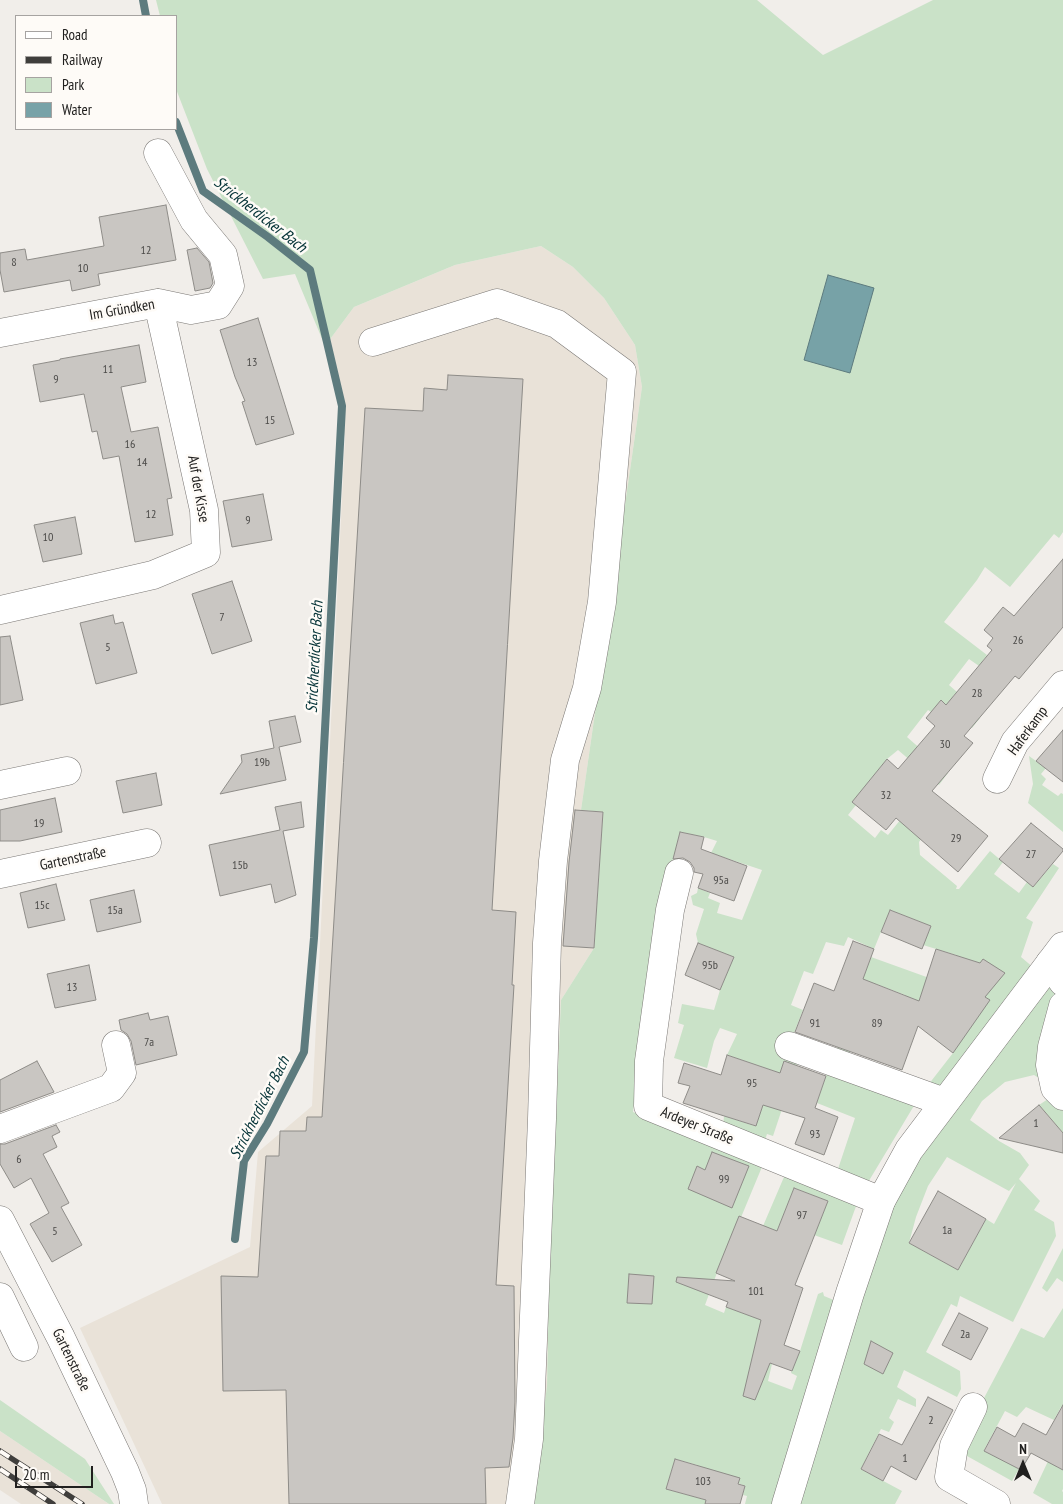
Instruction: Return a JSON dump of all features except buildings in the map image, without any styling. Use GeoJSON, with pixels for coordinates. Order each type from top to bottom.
{"type":"FeatureCollection","features":[{"type":"Feature","properties":{"kind":"street","name":"Im Gründken"},"geometry":{"type":"LineString","coordinates":[[0,333],[158,303],[191,310],[218,305],[230,286],[223,256],[194,220],[158,153]]}},
{"type":"Feature","properties":{"kind":"street","name":"Auf der Kisse"},"geometry":{"type":"LineString","coordinates":[[0,610],[154,575],[206,553],[204,510],[158,303]]}},
{"type":"Feature","properties":{"kind":"street"},"geometry":{"type":"LineString","coordinates":[[373,342],[497,303],[557,324],[622,372],[602,602],[587,688],[566,760],[553,861],[546,942],[542,1109],[529,1440],[520,1504]]}},
{"type":"Feature","properties":{"kind":"street","name":"Haferkamp"},"geometry":{"type":"LineString","coordinates":[[997,779],[1015,742],[1063,685]]}},
{"type":"Feature","properties":{"kind":"street"},"geometry":{"type":"LineString","coordinates":[[0,785],[67,771]]}},
{"type":"Feature","properties":{"kind":"street","name":"Gartenstraße"},"geometry":{"type":"LineString","coordinates":[[0,874],[147,843]]}},
{"type":"Feature","properties":{"kind":"street","name":"Ardeyer Straße"},"geometry":{"type":"LineString","coordinates":[[679,873],[670,910],[649,1061],[648,1106],[881,1201]]}},
{"type":"Feature","properties":{"kind":"street"},"geometry":{"type":"LineString","coordinates":[[786,1504],[850,1293],[881,1201],[909,1150],[944,1102],[1060,965]]}},
{"type":"Feature","properties":{"kind":"street"},"geometry":{"type":"LineString","coordinates":[[1063,1006],[1052,1047],[1050,1065],[1055,1088],[1063,1096]]}},
{"type":"Feature","properties":{"kind":"street"},"geometry":{"type":"LineString","coordinates":[[0,1129],[111,1088],[122,1073],[116,1045]]}},
{"type":"Feature","properties":{"kind":"street"},"geometry":{"type":"LineString","coordinates":[[789,1046],[944,1102]]}},
{"type":"Feature","properties":{"kind":"street","name":"Gartenstraße"},"geometry":{"type":"LineString","coordinates":[[0,1220],[61,1338],[125,1472],[132,1490],[134,1504]]}},
{"type":"Feature","properties":{"kind":"street"},"geometry":{"type":"LineString","coordinates":[[0,1297],[24,1347]]}},
{"type":"Feature","properties":{"kind":"street"},"geometry":{"type":"LineString","coordinates":[[973,1407],[954,1446],[949,1477],[996,1504]]}},
{"type":"Feature","properties":{"kind":"shaded area"},"geometry":{"type":"Polygon","coordinates":[[[541,246],[573,267],[604,298],[635,345],[642,387],[581,810],[603,812],[594,948],[561,1000],[549,1281],[547,1386],[531,1504],[162,1504],[80,1328],[250,1247],[258,1152],[312,1106],[345,437],[325,346],[354,307],[455,265],[541,246]]]}},
{"type":"Feature","properties":{"kind":"shaded area"},"geometry":{"type":"Polygon","coordinates":[[[0,1431],[109,1504],[21,1504],[0,1490],[0,1431]]]}},
{"type":"Feature","properties":{"kind":"green space"},"geometry":{"type":"Polygon","coordinates":[[[156,0],[757,0],[823,55],[933,0],[1063,0],[1063,532],[1059,538],[1054,534],[1010,587],[985,567],[944,622],[987,655],[979,666],[969,659],[949,685],[957,692],[953,696],[980,718],[972,728],[941,701],[931,712],[928,710],[907,737],[948,773],[939,785],[898,750],[887,759],[853,802],[856,805],[848,815],[875,838],[881,830],[888,835],[910,808],[932,825],[919,842],[920,855],[957,886],[956,889],[959,889],[990,851],[1003,862],[994,874],[1019,893],[1027,882],[1034,886],[1053,864],[1059,868],[1026,918],[1033,922],[1021,957],[1041,974],[1063,982],[1055,1088],[1034,1075],[1005,1082],[982,1101],[970,1120],[999,1141],[1020,1153],[1029,1165],[1019,1179],[1040,1201],[1034,1210],[1054,1222],[1056,1236],[1013,1322],[960,1296],[957,1307],[951,1304],[926,1352],[960,1371],[961,1389],[957,1397],[904,1370],[897,1387],[916,1399],[916,1407],[898,1399],[889,1418],[894,1422],[889,1432],[881,1429],[861,1469],[902,1491],[895,1504],[745,1504],[747,1496],[743,1495],[745,1486],[697,1465],[675,1459],[666,1489],[706,1500],[705,1504],[531,1504],[547,1386],[549,1281],[561,1000],[594,948],[603,812],[581,810],[642,387],[635,345],[604,298],[573,267],[541,246],[455,265],[354,307],[325,346],[295,274],[263,279],[207,169],[178,94],[178,15],[160,15],[156,0]],[[680,832],[658,926],[644,1009],[633,1112],[764,1162],[721,1262],[705,1305],[724,1313],[726,1307],[762,1320],[772,1364],[768,1381],[792,1390],[797,1376],[791,1373],[818,1294],[823,1292],[824,1296],[846,1305],[929,1120],[925,1089],[953,1053],[926,1032],[929,1026],[898,1013],[905,995],[876,984],[847,1060],[834,1055],[871,957],[946,984],[956,955],[923,945],[931,926],[890,910],[874,949],[848,937],[844,946],[826,942],[813,974],[804,971],[791,1005],[803,1010],[789,1046],[798,1061],[773,1136],[767,1134],[764,1143],[723,1126],[724,1116],[755,1126],[774,1071],[727,1055],[737,1034],[720,1028],[714,1041],[707,1068],[674,1058],[684,1025],[678,1023],[682,1004],[714,1010],[733,957],[698,943],[696,934],[704,909],[693,905],[691,896],[697,893],[698,888],[710,893],[708,898],[720,903],[717,913],[742,920],[762,870],[711,853],[717,841],[680,832]],[[947,1157],[928,1186],[916,1217],[909,1243],[958,1270],[986,1219],[994,1224],[1016,1183],[1009,1191],[947,1157]]]}},
{"type":"Feature","properties":{"kind":"green space"},"geometry":{"type":"Polygon","coordinates":[[[1029,756],[1046,768],[1041,774],[1046,779],[1042,785],[1058,796],[1061,793],[1063,794],[1063,832],[1028,803],[1033,784],[1029,756]]]}},
{"type":"Feature","properties":{"kind":"green space"},"geometry":{"type":"Polygon","coordinates":[[[827,1072],[915,1104],[867,1184],[837,1172],[855,1118],[817,1103],[827,1072]]]}},
{"type":"Feature","properties":{"kind":"green space"},"geometry":{"type":"Polygon","coordinates":[[[1051,1097],[1063,1111],[1063,1133],[1039,1105],[1051,1097]]]}},
{"type":"Feature","properties":{"kind":"green space"},"geometry":{"type":"Polygon","coordinates":[[[787,1170],[859,1198],[842,1245],[814,1235],[828,1201],[794,1188],[769,1253],[763,1226],[787,1170]]]}},
{"type":"Feature","properties":{"kind":"green space"},"geometry":{"type":"Polygon","coordinates":[[[1063,1248],[1063,1282],[1057,1278],[1047,1292],[1042,1288],[1063,1248]]]}},
{"type":"Feature","properties":{"kind":"green space"},"geometry":{"type":"Polygon","coordinates":[[[1063,1308],[1063,1408],[1061,1407],[1054,1420],[1026,1407],[1017,1417],[1005,1411],[984,1450],[1019,1469],[1012,1481],[964,1453],[965,1434],[1021,1328],[1044,1338],[1063,1308]]]}},
{"type":"Feature","properties":{"kind":"green space"},"geometry":{"type":"Polygon","coordinates":[[[0,1400],[85,1459],[114,1504],[109,1504],[0,1431],[0,1400]]]}},
{"type":"Feature","properties":{"kind":"green space"},"geometry":{"type":"Polygon","coordinates":[[[1050,1457],[1060,1460],[1057,1467],[1063,1470],[1063,1504],[1052,1504],[1033,1493],[1050,1457]]]}},
{"type":"Feature","properties":{"kind":"water"},"geometry":{"type":"Polygon","coordinates":[[[828,275],[874,288],[850,373],[804,360],[828,275]]]}},
{"type":"Feature","properties":{"kind":"waterway","name":"Strickherdicker Bach"},"geometry":{"type":"LineString","coordinates":[[143,0],[146,15]]}},
{"type":"Feature","properties":{"kind":"waterway","name":"Strickherdicker Bach"},"geometry":{"type":"LineString","coordinates":[[178,127],[203,191],[268,237],[310,270],[342,406],[314,938],[304,1052],[267,1124],[244,1161],[235,1239]]}},
{"type":"Feature","properties":{"kind":"railway"},"geometry":{"type":"LineString","coordinates":[[0,1451],[82,1504]]}},
{"type":"Feature","properties":{"kind":"railway"},"geometry":{"type":"LineString","coordinates":[[0,1469],[53,1504]]}}]}
